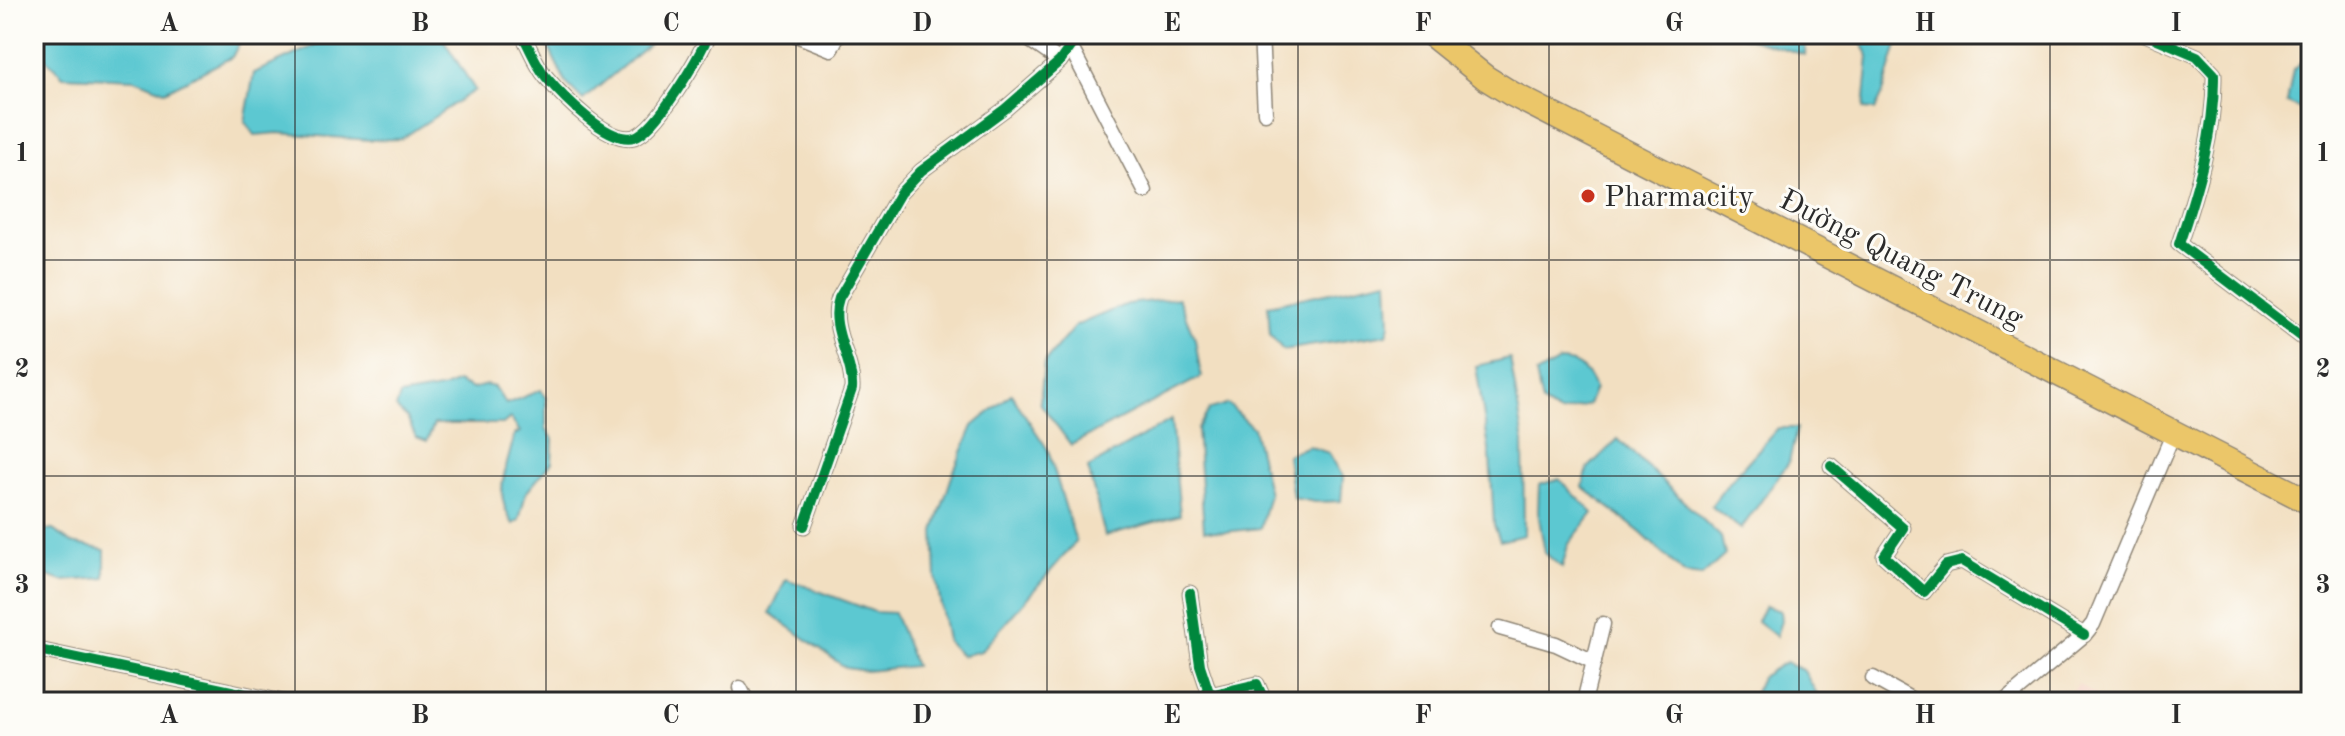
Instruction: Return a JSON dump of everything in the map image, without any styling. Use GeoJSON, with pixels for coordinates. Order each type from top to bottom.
{"type":"FeatureCollection","features":[{"type":"Feature","properties":{"kind":"main road","name":"Đường Quang Trung"},"geometry":{"type":"LineString","coordinates":[[1431,34],[1512,94],[2311,503]]}},
{"type":"Feature","properties":{"kind":"street"},"geometry":{"type":"LineString","coordinates":[[522,34],[544,75],[595,124],[621,138],[635,136],[651,127],[698,60],[709,34]]}},
{"type":"Feature","properties":{"kind":"street"},"geometry":{"type":"LineString","coordinates":[[794,34],[831,49],[838,34]]}},
{"type":"Feature","properties":{"kind":"street"},"geometry":{"type":"LineString","coordinates":[[1021,34],[1060,61]]}},
{"type":"Feature","properties":{"kind":"street"},"geometry":{"type":"LineString","coordinates":[[1261,34],[1265,113]]}},
{"type":"Feature","properties":{"kind":"street"},"geometry":{"type":"LineString","coordinates":[[2145,34],[2197,56],[2214,74],[2199,183],[2179,244],[2311,344]]}},
{"type":"Feature","properties":{"kind":"street"},"geometry":{"type":"LineString","coordinates":[[804,526],[852,389],[836,315],[839,298],[900,193],[921,171],[1005,109],[1060,61],[1074,40]]}},
{"type":"Feature","properties":{"kind":"street"},"geometry":{"type":"LineString","coordinates":[[1074,40],[1145,191]]}},
{"type":"Feature","properties":{"kind":"street"},"geometry":{"type":"LineString","coordinates":[[2004,702],[2084,635],[2103,603],[2173,434]]}},
{"type":"Feature","properties":{"kind":"street"},"geometry":{"type":"LineString","coordinates":[[1831,466],[1903,528],[1884,556],[1924,592],[1946,565],[1962,561],[2084,635]]}},
{"type":"Feature","properties":{"kind":"street"},"geometry":{"type":"LineString","coordinates":[[1190,593],[1200,665],[1209,692],[1214,694],[1257,684],[1265,702]]}},
{"type":"Feature","properties":{"kind":"street"},"geometry":{"type":"LineString","coordinates":[[1584,702],[1603,624]]}},
{"type":"Feature","properties":{"kind":"street"},"geometry":{"type":"LineString","coordinates":[[1500,628],[1556,644],[1594,662]]}},
{"type":"Feature","properties":{"kind":"street"},"geometry":{"type":"LineString","coordinates":[[34,649],[283,702]]}},
{"type":"Feature","properties":{"kind":"street"},"geometry":{"type":"LineString","coordinates":[[1873,678],[1916,702]]}},
{"type":"Feature","properties":{"kind":"shaded area"},"geometry":{"type":"Polygon","coordinates":[[[2078,684],[2106,702],[2066,702],[2078,684]]]}},
{"type":"Feature","properties":{"kind":"water"},"geometry":{"type":"Polygon","coordinates":[[[37,34],[243,36],[232,57],[165,91],[135,79],[63,76],[45,58],[37,34]]]}},
{"type":"Feature","properties":{"kind":"water"},"geometry":{"type":"Polygon","coordinates":[[[340,34],[440,34],[475,90],[401,139],[370,140],[278,133],[255,135],[245,122],[254,73],[340,34]]]}},
{"type":"Feature","properties":{"kind":"water"},"geometry":{"type":"Polygon","coordinates":[[[542,34],[660,35],[583,100],[566,83],[542,34]]]}},
{"type":"Feature","properties":{"kind":"water"},"geometry":{"type":"Polygon","coordinates":[[[1806,34],[1805,55],[1741,36],[1806,34]]]}},
{"type":"Feature","properties":{"kind":"water"},"geometry":{"type":"Polygon","coordinates":[[[1840,34],[1921,34],[1899,38],[1875,110],[1864,109],[1869,56],[1861,42],[1843,38],[1840,34]]]}},
{"type":"Feature","properties":{"kind":"water"},"geometry":{"type":"Polygon","coordinates":[[[2304,60],[2311,61],[2311,114],[2287,103],[2293,70],[2304,60]]]}},
{"type":"Feature","properties":{"kind":"water"},"geometry":{"type":"Polygon","coordinates":[[[1388,280],[1390,324],[1387,334],[1283,350],[1270,335],[1268,305],[1388,280]]]}},
{"type":"Feature","properties":{"kind":"water"},"geometry":{"type":"Polygon","coordinates":[[[1178,298],[1195,339],[1201,377],[1071,445],[1040,403],[1044,363],[1075,326],[1127,304],[1178,298]]]}},
{"type":"Feature","properties":{"kind":"water"},"geometry":{"type":"Polygon","coordinates":[[[1510,358],[1523,436],[1524,535],[1500,541],[1494,525],[1490,456],[1476,366],[1510,358]]]}},
{"type":"Feature","properties":{"kind":"water"},"geometry":{"type":"Polygon","coordinates":[[[1559,361],[1577,365],[1589,377],[1595,388],[1588,405],[1560,413],[1542,403],[1536,374],[1559,361]]]}},
{"type":"Feature","properties":{"kind":"water"},"geometry":{"type":"Polygon","coordinates":[[[457,382],[472,389],[486,385],[494,387],[506,404],[541,390],[546,399],[546,428],[553,439],[552,462],[526,493],[519,520],[513,524],[506,512],[502,490],[514,435],[520,432],[510,418],[503,424],[434,424],[427,441],[416,437],[407,418],[396,408],[400,396],[445,388],[457,382]]]}},
{"type":"Feature","properties":{"kind":"water"},"geometry":{"type":"Polygon","coordinates":[[[1011,394],[1048,450],[1076,542],[981,651],[961,656],[947,641],[936,577],[934,531],[973,426],[1011,394]]]}},
{"type":"Feature","properties":{"kind":"water"},"geometry":{"type":"Polygon","coordinates":[[[1228,404],[1253,428],[1269,494],[1260,528],[1224,532],[1204,530],[1197,429],[1210,409],[1228,404]]]}},
{"type":"Feature","properties":{"kind":"water"},"geometry":{"type":"Polygon","coordinates":[[[1171,420],[1180,515],[1105,536],[1088,468],[1171,420]]]}},
{"type":"Feature","properties":{"kind":"water"},"geometry":{"type":"Polygon","coordinates":[[[1778,428],[1797,428],[1789,462],[1741,529],[1711,506],[1778,428]]]}},
{"type":"Feature","properties":{"kind":"water"},"geometry":{"type":"Polygon","coordinates":[[[1618,439],[1721,537],[1725,555],[1702,576],[1685,574],[1641,533],[1583,487],[1588,468],[1618,439]]]}},
{"type":"Feature","properties":{"kind":"water"},"geometry":{"type":"Polygon","coordinates":[[[1308,446],[1329,453],[1343,477],[1341,501],[1315,502],[1293,498],[1287,455],[1308,446]]]}},
{"type":"Feature","properties":{"kind":"water"},"geometry":{"type":"Polygon","coordinates":[[[1559,479],[1593,513],[1568,545],[1562,568],[1545,553],[1538,512],[1539,485],[1559,479]]]}},
{"type":"Feature","properties":{"kind":"water"},"geometry":{"type":"Polygon","coordinates":[[[34,529],[53,530],[72,543],[105,550],[105,578],[62,581],[34,571],[34,529]]]}},
{"type":"Feature","properties":{"kind":"water"},"geometry":{"type":"Polygon","coordinates":[[[786,579],[875,612],[894,613],[915,666],[866,671],[846,668],[770,613],[786,579]]]}},
{"type":"Feature","properties":{"kind":"water"},"geometry":{"type":"Polygon","coordinates":[[[1765,606],[1780,611],[1781,621],[1776,636],[1757,621],[1765,606]]]}},
{"type":"Feature","properties":{"kind":"water"},"geometry":{"type":"Polygon","coordinates":[[[1786,662],[1804,671],[1817,694],[1814,702],[1755,702],[1753,698],[1761,677],[1786,662]]]}},
{"type":"Feature","properties":{"kind":"cycle path"},"geometry":{"type":"LineString","coordinates":[[522,34],[542,72],[563,95],[586,117],[623,137],[634,137],[654,121],[687,75],[709,34]]}},
{"type":"Feature","properties":{"kind":"cycle path"},"geometry":{"type":"LineString","coordinates":[[804,526],[852,389],[837,321],[839,298],[900,193],[921,171],[1005,109],[1060,61],[1079,34]]}},
{"type":"Feature","properties":{"kind":"cycle path"},"geometry":{"type":"LineString","coordinates":[[2145,34],[2197,56],[2214,74],[2208,139],[2179,244],[2311,344]]}},
{"type":"Feature","properties":{"kind":"cycle path"},"geometry":{"type":"LineString","coordinates":[[1831,466],[1903,528],[1884,556],[1924,592],[1946,565],[1962,561],[2084,635]]}},
{"type":"Feature","properties":{"kind":"cycle path"},"geometry":{"type":"LineString","coordinates":[[1190,593],[1200,665],[1209,692],[1214,694],[1257,684],[1265,702]]}},
{"type":"Feature","properties":{"kind":"cycle path"},"geometry":{"type":"LineString","coordinates":[[34,649],[283,702]]}},
{"type":"Feature","properties":{"kind":"place","name":"Pharmacity"},"geometry":{"type":"Point","coordinates":[1588,196]}}]}
